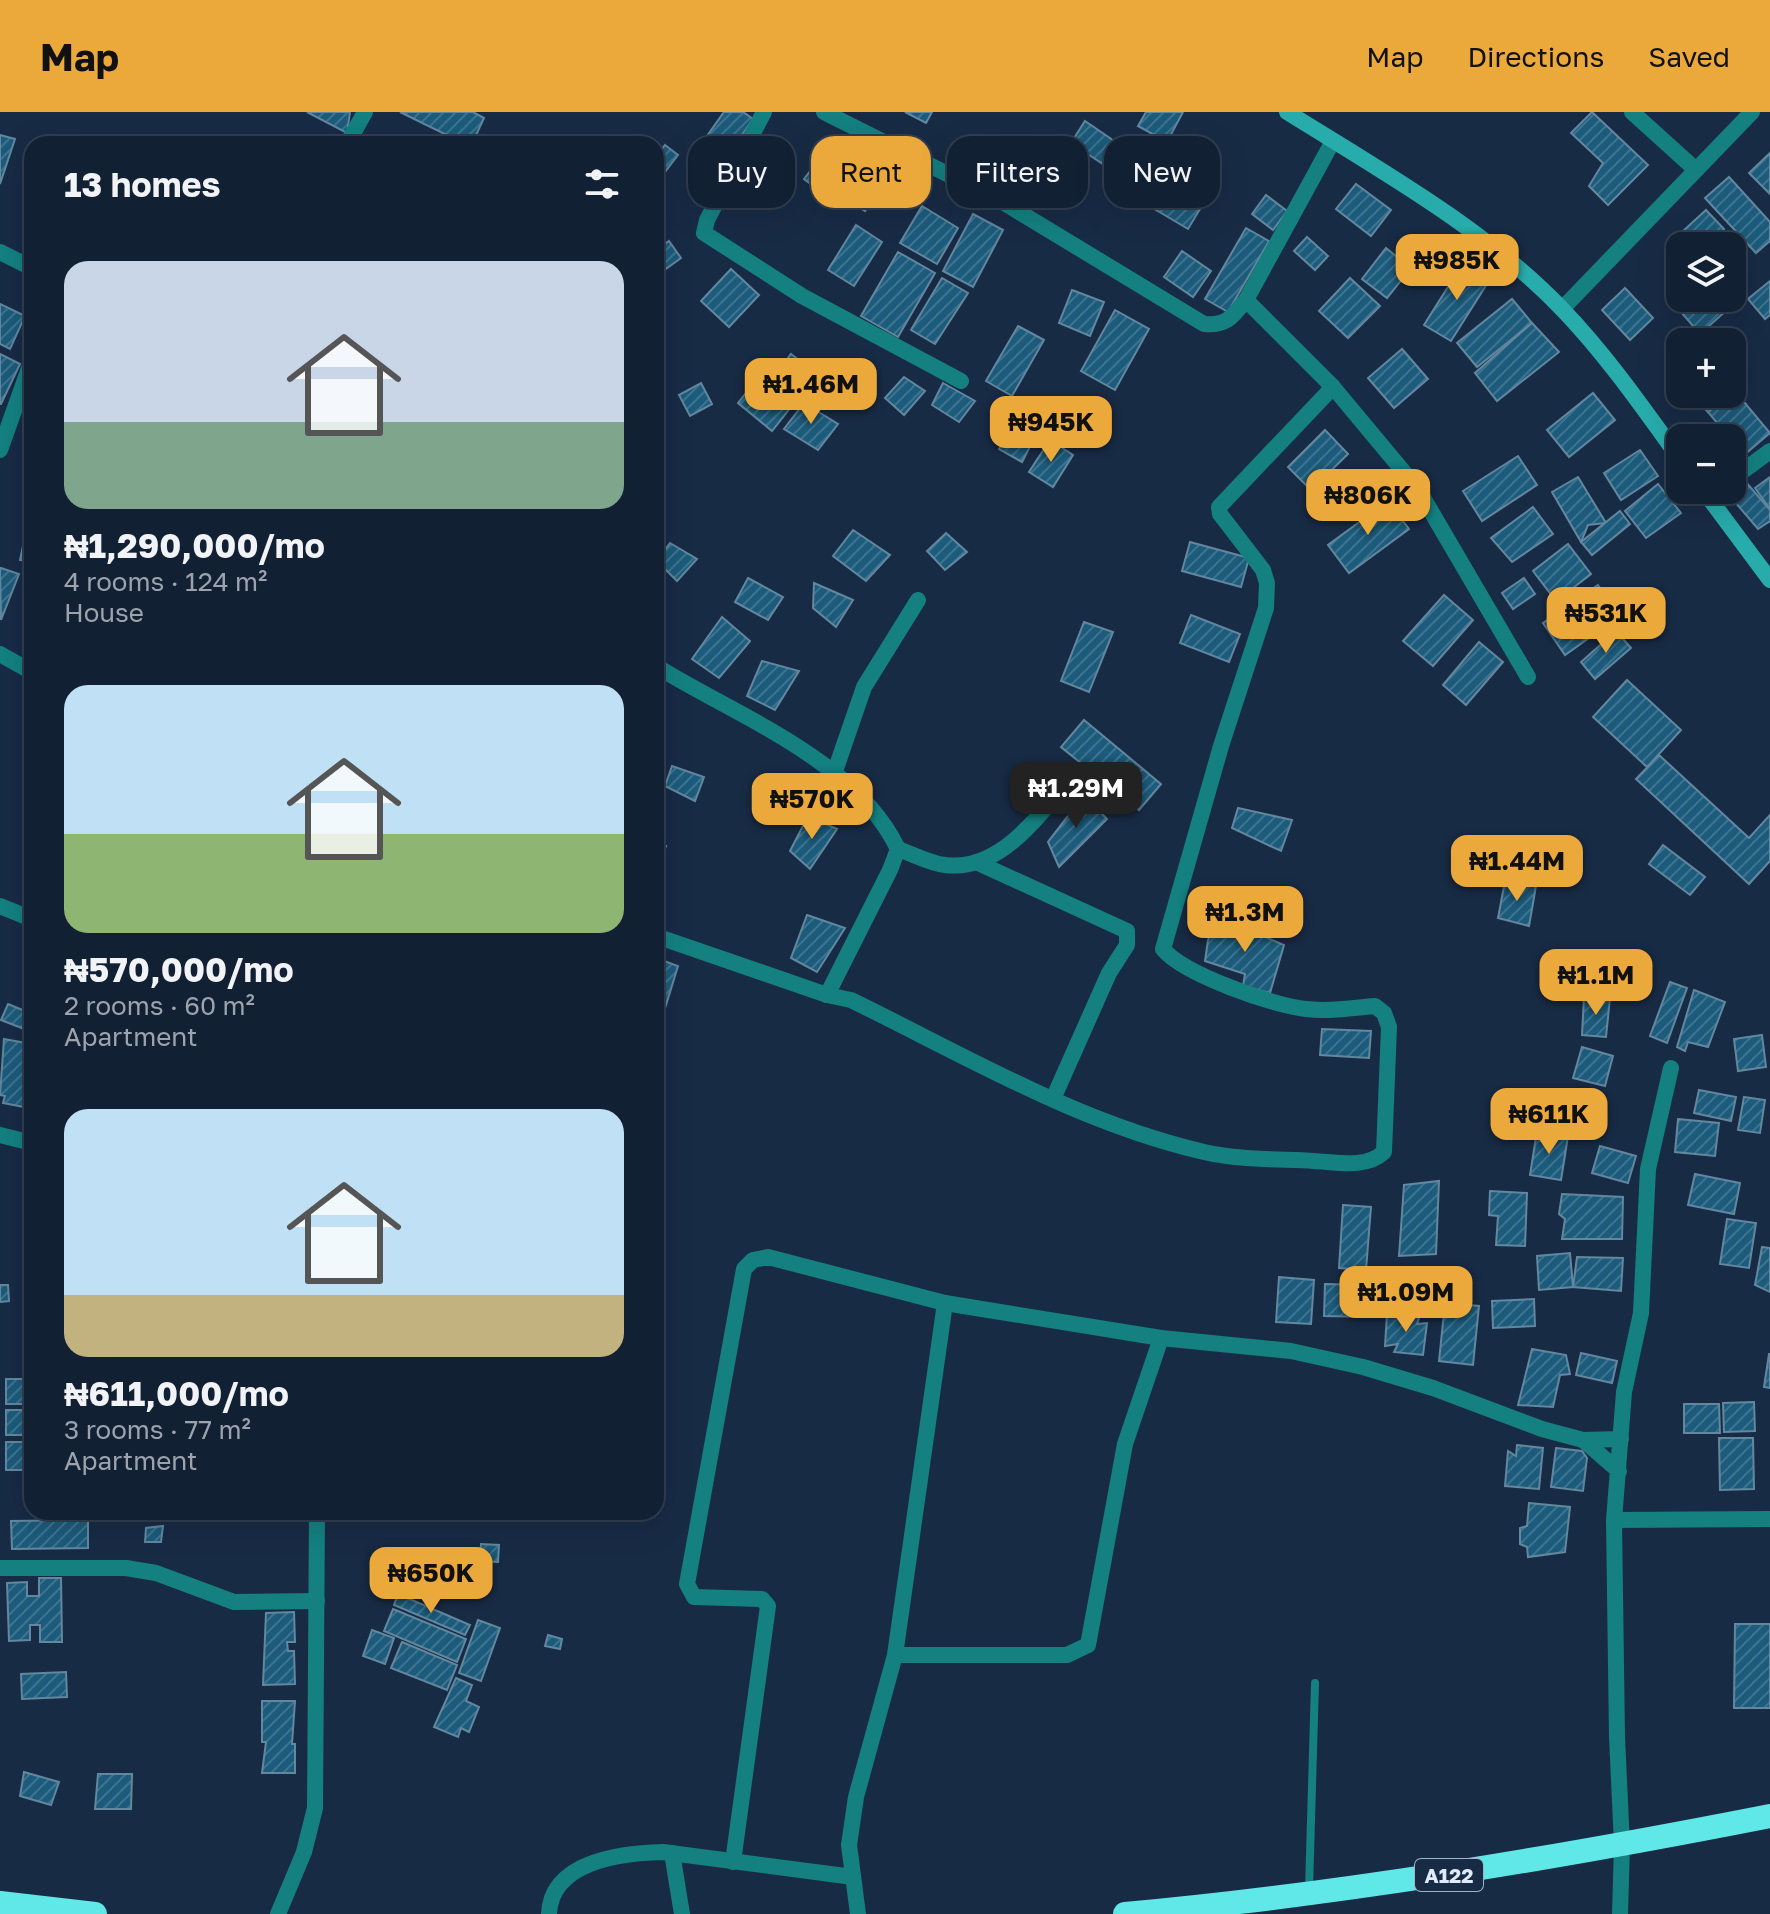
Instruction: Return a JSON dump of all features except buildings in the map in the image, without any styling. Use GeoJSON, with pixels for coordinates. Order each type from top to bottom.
{"type":"FeatureCollection","features":[{"type":"Feature","properties":{"kind":"highway","name":"A122"},"geometry":{"type":"LineString","coordinates":[[1125,1914],[1248,1908],[1309,1894],[1436,1877],[1770,1816]]}},
{"type":"Feature","properties":{"kind":"highway"},"geometry":{"type":"LineString","coordinates":[[0,1903],[95,1914]]}},
{"type":"Feature","properties":{"kind":"street"},"geometry":{"type":"LineString","coordinates":[[352,136],[365,112]]}},
{"type":"Feature","properties":{"kind":"street"},"geometry":{"type":"LineString","coordinates":[[764,112],[707,220],[704,233],[802,296],[961,381]]}},
{"type":"Feature","properties":{"kind":"street"},"geometry":{"type":"LineString","coordinates":[[824,112],[1029,217],[1204,324],[1229,321],[1246,300],[1333,141]]}},
{"type":"Feature","properties":{"kind":"street"},"geometry":{"type":"LineString","coordinates":[[1287,112],[1442,211],[1562,309],[1617,373],[1666,440]]}},
{"type":"Feature","properties":{"kind":"street"},"geometry":{"type":"LineString","coordinates":[[1632,112],[1696,170]]}},
{"type":"Feature","properties":{"kind":"street"},"geometry":{"type":"LineString","coordinates":[[1562,309],[1752,112]]}},
{"type":"Feature","properties":{"kind":"street"},"geometry":{"type":"LineString","coordinates":[[0,252],[24,264]]}},
{"type":"Feature","properties":{"kind":"street"},"geometry":{"type":"LineString","coordinates":[[1246,300],[1333,387],[1428,504],[1528,677]]}},
{"type":"Feature","properties":{"kind":"street"},"geometry":{"type":"LineString","coordinates":[[0,450],[24,382]]}},
{"type":"Feature","properties":{"kind":"street"},"geometry":{"type":"LineString","coordinates":[[664,939],[827,995],[851,1000],[1100,1122],[1207,1153],[1362,1163],[1384,1152],[1389,1027],[1384,1013],[1375,1006],[1303,1009],[1264,999],[1208,978],[1163,949],[1221,746],[1266,608],[1267,583],[1263,570],[1220,514],[1219,507],[1333,387]]}},
{"type":"Feature","properties":{"kind":"street"},"geometry":{"type":"LineString","coordinates":[[1746,469],[1770,451]]}},
{"type":"Feature","properties":{"kind":"street"},"geometry":{"type":"LineString","coordinates":[[1717,504],[1770,580]]}},
{"type":"Feature","properties":{"kind":"street"},"geometry":{"type":"LineString","coordinates":[[834,774],[864,687],[918,600]]}},
{"type":"Feature","properties":{"kind":"street"},"geometry":{"type":"LineString","coordinates":[[0,654],[24,668]]}},
{"type":"Feature","properties":{"kind":"street"},"geometry":{"type":"LineString","coordinates":[[664,670],[782,736],[834,774],[878,815],[898,849],[945,865],[976,862],[1031,827],[1067,781]]}},
{"type":"Feature","properties":{"kind":"street"},"geometry":{"type":"LineString","coordinates":[[827,995],[898,849]]}},
{"type":"Feature","properties":{"kind":"street"},"geometry":{"type":"LineString","coordinates":[[976,862],[1127,931],[1127,945],[1109,973],[1053,1099]]}},
{"type":"Feature","properties":{"kind":"street"},"geometry":{"type":"LineString","coordinates":[[0,906],[24,916]]}},
{"type":"Feature","properties":{"kind":"street"},"geometry":{"type":"LineString","coordinates":[[1620,1914],[1622,1845],[1616,1721],[1614,1520],[1627,1371],[1640,1324],[1648,1169],[1671,1068]]}},
{"type":"Feature","properties":{"kind":"street"},"geometry":{"type":"LineString","coordinates":[[0,1135],[24,1141]]}},
{"type":"Feature","properties":{"kind":"street"},"geometry":{"type":"LineString","coordinates":[[733,1862],[768,1606],[762,1599],[694,1597],[687,1584],[744,1269],[753,1260],[768,1257],[945,1303],[1161,1338],[1291,1351],[1363,1367],[1433,1388],[1510,1420],[1583,1440],[1621,1439]]}},
{"type":"Feature","properties":{"kind":"street"},"geometry":{"type":"LineString","coordinates":[[858,1914],[849,1845],[856,1797],[895,1655],[945,1303]]}},
{"type":"Feature","properties":{"kind":"street"},"geometry":{"type":"LineString","coordinates":[[895,1655],[1067,1655],[1088,1645],[1125,1444],[1161,1338]]}},
{"type":"Feature","properties":{"kind":"street"},"geometry":{"type":"LineString","coordinates":[[1583,1440],[1619,1471]]}},
{"type":"Feature","properties":{"kind":"street"},"geometry":{"type":"LineString","coordinates":[[1614,1520],[1770,1519]]}},
{"type":"Feature","properties":{"kind":"street"},"geometry":{"type":"LineString","coordinates":[[278,1914],[313,1826],[318,1753],[317,1520]]}},
{"type":"Feature","properties":{"kind":"street"},"geometry":{"type":"LineString","coordinates":[[0,1568],[126,1568],[156,1573],[234,1602],[317,1601]]}},
{"type":"Feature","properties":{"kind":"street"},"geometry":{"type":"LineString","coordinates":[[549,1914],[556,1886],[594,1863],[632,1852],[672,1853],[853,1877]]}},
{"type":"Feature","properties":{"kind":"street"},"geometry":{"type":"LineString","coordinates":[[672,1853],[682,1914]]}},
{"type":"Feature","properties":{"kind":"lane"},"geometry":{"type":"LineString","coordinates":[[1309,1894],[1315,1683]]}}]}
